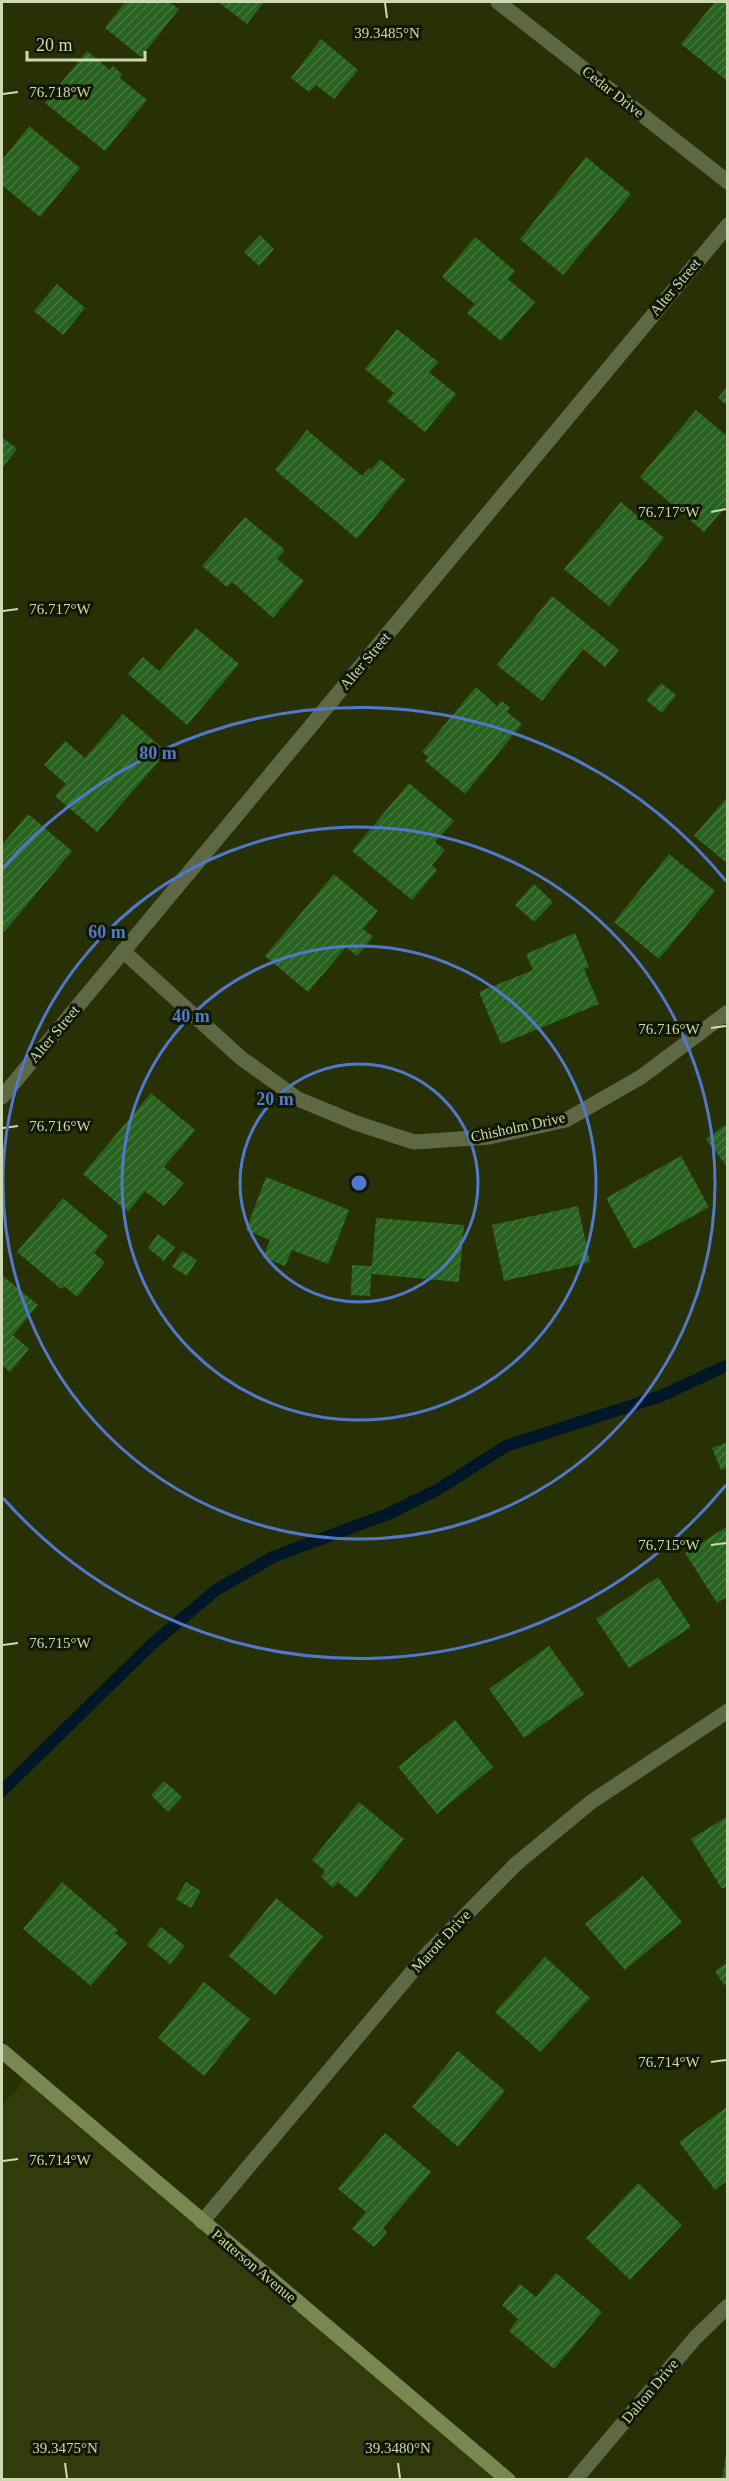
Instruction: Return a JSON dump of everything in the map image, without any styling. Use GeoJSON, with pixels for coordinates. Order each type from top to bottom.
{"type":"FeatureCollection","features":[{"type":"Feature","properties":{"kind":"main road","name":"Patterson Avenue"},"geometry":{"type":"LineString","coordinates":[[2,2051],[508,2480]]}},
{"type":"Feature","properties":{"kind":"street","name":"Cedar Drive"},"geometry":{"type":"LineString","coordinates":[[498,2],[728,182]]}},
{"type":"Feature","properties":{"kind":"street","name":"Alter Street"},"geometry":{"type":"LineString","coordinates":[[2,1097],[728,225]]}},
{"type":"Feature","properties":{"kind":"street","name":"Chisholm Drive"},"geometry":{"type":"LineString","coordinates":[[123,951],[242,1058],[298,1099],[356,1123],[414,1142],[489,1137],[566,1120],[641,1077],[728,1012]]}},
{"type":"Feature","properties":{"kind":"street","name":"Marott Drive"},"geometry":{"type":"LineString","coordinates":[[202,2222],[427,1954],[516,1864],[591,1802],[728,1711]]}},
{"type":"Feature","properties":{"kind":"street","name":"Dalton Drive"},"geometry":{"type":"LineString","coordinates":[[575,2480],[696,2338],[728,2306]]}},
{"type":"Feature","properties":{"kind":"shaded area"},"geometry":{"type":"Polygon","coordinates":[[[29,2074],[519,2479],[2,2480],[2,2106],[29,2074]]]}},
{"type":"Feature","properties":{"kind":"building"},"geometry":{"type":"Polygon","coordinates":[[[125,2],[169,2],[179,9],[141,57],[105,28],[125,2]]]}},
{"type":"Feature","properties":{"kind":"building"},"geometry":{"type":"Polygon","coordinates":[[[218,2],[264,2],[247,24],[218,2]]]}},
{"type":"Feature","properties":{"kind":"building"},"geometry":{"type":"Polygon","coordinates":[[[715,2],[728,2],[726,80],[681,44],[715,2]]]}},
{"type":"Feature","properties":{"kind":"building"},"geometry":{"type":"Polygon","coordinates":[[[321,39],[358,70],[334,99],[316,85],[309,92],[291,78],[321,39]]]}},
{"type":"Feature","properties":{"kind":"building"},"geometry":{"type":"Polygon","coordinates":[[[87,51],[110,70],[113,66],[122,74],[120,78],[147,100],[105,151],[45,103],[87,51]]]}},
{"type":"Feature","properties":{"kind":"building"},"geometry":{"type":"Polygon","coordinates":[[[29,126],[80,168],[40,217],[2,185],[2,160],[29,126]]]}},
{"type":"Feature","properties":{"kind":"building"},"geometry":{"type":"Polygon","coordinates":[[[586,157],[631,194],[563,275],[520,239],[586,157]]]}},
{"type":"Feature","properties":{"kind":"building"},"geometry":{"type":"Polygon","coordinates":[[[260,235],[274,249],[259,266],[244,252],[260,235]]]}},
{"type":"Feature","properties":{"kind":"building"},"geometry":{"type":"Polygon","coordinates":[[[475,237],[515,271],[508,279],[535,302],[501,341],[467,313],[475,304],[442,277],[475,237]]]}},
{"type":"Feature","properties":{"kind":"building"},"geometry":{"type":"Polygon","coordinates":[[[57,284],[85,308],[63,335],[34,311],[57,284]]]}},
{"type":"Feature","properties":{"kind":"building"},"geometry":{"type":"Polygon","coordinates":[[[397,329],[438,362],[429,372],[456,394],[425,432],[387,401],[394,393],[365,369],[397,329]]]}},
{"type":"Feature","properties":{"kind":"building"},"geometry":{"type":"Polygon","coordinates":[[[728,386],[728,406],[718,398],[728,386]]]}},
{"type":"Feature","properties":{"kind":"building"},"geometry":{"type":"Polygon","coordinates":[[[696,410],[728,437],[728,504],[704,532],[640,477],[696,410]]]}},
{"type":"Feature","properties":{"kind":"building"},"geometry":{"type":"Polygon","coordinates":[[[307,430],[362,476],[369,468],[371,470],[380,459],[405,480],[357,539],[275,470],[307,430]]]}},
{"type":"Feature","properties":{"kind":"building"},"geometry":{"type":"Polygon","coordinates":[[[2,437],[17,449],[2,468],[2,437]]]}},
{"type":"Feature","properties":{"kind":"building"},"geometry":{"type":"Polygon","coordinates":[[[621,502],[664,538],[609,606],[564,569],[621,502]]]}},
{"type":"Feature","properties":{"kind":"building"},"geometry":{"type":"Polygon","coordinates":[[[245,517],[285,550],[277,559],[304,581],[273,618],[232,582],[227,587],[202,566],[245,517]]]}},
{"type":"Feature","properties":{"kind":"building"},"geometry":{"type":"Polygon","coordinates":[[[552,596],[619,650],[605,667],[583,649],[542,701],[497,665],[552,596]]]}},
{"type":"Feature","properties":{"kind":"building"},"geometry":{"type":"Polygon","coordinates":[[[196,628],[239,664],[187,725],[128,674],[143,657],[159,671],[196,628]]]}},
{"type":"Feature","properties":{"kind":"building"},"geometry":{"type":"Polygon","coordinates":[[[661,683],[676,695],[662,713],[646,700],[661,683]]]}},
{"type":"Feature","properties":{"kind":"building"},"geometry":{"type":"Polygon","coordinates":[[[476,687],[497,706],[502,701],[510,708],[507,712],[522,724],[465,794],[425,761],[428,757],[422,752],[476,687]]]}},
{"type":"Feature","properties":{"kind":"building"},"geometry":{"type":"Polygon","coordinates":[[[123,714],[167,752],[97,832],[55,796],[66,784],[44,765],[65,741],[85,758],[123,714]]]}},
{"type":"Feature","properties":{"kind":"building"},"geometry":{"type":"Polygon","coordinates":[[[409,783],[454,821],[435,842],[445,850],[432,865],[437,870],[412,900],[352,851],[409,783]]]}},
{"type":"Feature","properties":{"kind":"building"},"geometry":{"type":"Polygon","coordinates":[[[728,796],[728,864],[694,836],[728,796]]]}},
{"type":"Feature","properties":{"kind":"building"},"geometry":{"type":"Polygon","coordinates":[[[28,814],[72,851],[4,932],[2,930],[2,845],[28,814]]]}},
{"type":"Feature","properties":{"kind":"building"},"geometry":{"type":"Polygon","coordinates":[[[669,854],[715,891],[659,959],[614,922],[669,854]]]}},
{"type":"Feature","properties":{"kind":"building"},"geometry":{"type":"Polygon","coordinates":[[[334,874],[378,911],[363,929],[373,937],[357,956],[346,947],[308,992],[265,956],[334,874]]]}},
{"type":"Feature","properties":{"kind":"building"},"geometry":{"type":"Polygon","coordinates":[[[534,884],[553,902],[534,922],[515,905],[534,884]]]}},
{"type":"Feature","properties":{"kind":"building"},"geometry":{"type":"Polygon","coordinates":[[[575,933],[589,967],[584,969],[599,1004],[501,1044],[479,992],[533,970],[526,954],[575,933]]]}},
{"type":"Feature","properties":{"kind":"building"},"geometry":{"type":"Polygon","coordinates":[[[151,1093],[195,1130],[164,1167],[184,1183],[164,1206],[145,1191],[128,1212],[83,1174],[151,1093]]]}},
{"type":"Feature","properties":{"kind":"building"},"geometry":{"type":"Polygon","coordinates":[[[728,1123],[728,1168],[706,1139],[728,1123]]]}},
{"type":"Feature","properties":{"kind":"building"},"geometry":{"type":"Polygon","coordinates":[[[681,1156],[709,1207],[634,1249],[606,1198],[681,1156]]]}},
{"type":"Feature","properties":{"kind":"building"},"geometry":{"type":"Polygon","coordinates":[[[266,1177],[349,1210],[328,1264],[292,1250],[285,1266],[263,1257],[270,1240],[246,1230],[266,1177]]]}},
{"type":"Feature","properties":{"kind":"building"},"geometry":{"type":"Polygon","coordinates":[[[63,1198],[108,1236],[94,1253],[105,1262],[77,1297],[64,1286],[61,1289],[17,1252],[63,1198]]]}},
{"type":"Feature","properties":{"kind":"building"},"geometry":{"type":"Polygon","coordinates":[[[578,1206],[590,1262],[504,1281],[492,1225],[578,1206]]]}},
{"type":"Feature","properties":{"kind":"building"},"geometry":{"type":"Polygon","coordinates":[[[376,1218],[464,1225],[459,1282],[371,1274],[370,1296],[351,1295],[352,1265],[372,1266],[376,1218]]]}},
{"type":"Feature","properties":{"kind":"building"},"geometry":{"type":"Polygon","coordinates":[[[158,1234],[175,1247],[164,1261],[148,1248],[158,1234]]]}},
{"type":"Feature","properties":{"kind":"building"},"geometry":{"type":"Polygon","coordinates":[[[182,1251],[197,1260],[187,1276],[172,1267],[182,1251]]]}},
{"type":"Feature","properties":{"kind":"building"},"geometry":{"type":"Polygon","coordinates":[[[2,1275],[38,1305],[13,1335],[29,1349],[10,1372],[2,1365],[2,1275]]]}},
{"type":"Feature","properties":{"kind":"building"},"geometry":{"type":"Polygon","coordinates":[[[728,1442],[728,1468],[721,1470],[712,1448],[728,1442]]]}},
{"type":"Feature","properties":{"kind":"building"},"geometry":{"type":"Polygon","coordinates":[[[728,1526],[728,1596],[717,1603],[685,1553],[728,1526]]]}},
{"type":"Feature","properties":{"kind":"building"},"geometry":{"type":"Polygon","coordinates":[[[658,1577],[691,1627],[629,1668],[596,1619],[658,1577]]]}},
{"type":"Feature","properties":{"kind":"building"},"geometry":{"type":"Polygon","coordinates":[[[549,1646],[584,1694],[524,1738],[489,1689],[549,1646]]]}},
{"type":"Feature","properties":{"kind":"building"},"geometry":{"type":"Polygon","coordinates":[[[455,1720],[493,1767],[437,1814],[398,1767],[455,1720]]]}},
{"type":"Feature","properties":{"kind":"building"},"geometry":{"type":"Polygon","coordinates":[[[164,1781],[182,1797],[168,1812],[151,1795],[164,1781]]]}},
{"type":"Feature","properties":{"kind":"building"},"geometry":{"type":"Polygon","coordinates":[[[359,1802],[404,1839],[357,1898],[338,1882],[333,1888],[321,1877],[325,1871],[312,1860],[359,1802]]]}},
{"type":"Feature","properties":{"kind":"building"},"geometry":{"type":"Polygon","coordinates":[[[728,1816],[728,1885],[722,1889],[691,1839],[728,1816]]]}},
{"type":"Feature","properties":{"kind":"building"},"geometry":{"type":"Polygon","coordinates":[[[643,1876],[682,1922],[625,1970],[585,1924],[643,1876]]]}},
{"type":"Feature","properties":{"kind":"building"},"geometry":{"type":"Polygon","coordinates":[[[62,1882],[118,1930],[115,1933],[127,1943],[91,1986],[23,1929],[62,1882]]]}},
{"type":"Feature","properties":{"kind":"building"},"geometry":{"type":"Polygon","coordinates":[[[186,1882],[201,1891],[191,1908],[176,1899],[186,1882]]]}},
{"type":"Feature","properties":{"kind":"building"},"geometry":{"type":"Polygon","coordinates":[[[276,1898],[323,1936],[275,1995],[229,1956],[276,1898]]]}},
{"type":"Feature","properties":{"kind":"building"},"geometry":{"type":"Polygon","coordinates":[[[161,1927],[185,1946],[170,1964],[147,1945],[161,1927]]]}},
{"type":"Feature","properties":{"kind":"building"},"geometry":{"type":"Polygon","coordinates":[[[545,1957],[590,1998],[540,2052],[495,2012],[545,1957]]]}},
{"type":"Feature","properties":{"kind":"building"},"geometry":{"type":"Polygon","coordinates":[[[728,1962],[728,1982],[724,1985],[715,1971],[728,1962]]]}},
{"type":"Feature","properties":{"kind":"building"},"geometry":{"type":"Polygon","coordinates":[[[204,1982],[250,2019],[204,2076],[158,2038],[204,1982]]]}},
{"type":"Feature","properties":{"kind":"building"},"geometry":{"type":"Polygon","coordinates":[[[458,2051],[505,2091],[458,2147],[412,2107],[458,2051]]]}},
{"type":"Feature","properties":{"kind":"building"},"geometry":{"type":"Polygon","coordinates":[[[728,2106],[728,2180],[715,2190],[679,2142],[728,2106]]]}},
{"type":"Feature","properties":{"kind":"building"},"geometry":{"type":"Polygon","coordinates":[[[385,2133],[431,2172],[383,2228],[387,2232],[374,2247],[352,2229],[366,2212],[338,2189],[385,2133]]]}},
{"type":"Feature","properties":{"kind":"building"},"geometry":{"type":"Polygon","coordinates":[[[638,2183],[682,2225],[630,2280],[586,2238],[638,2183]]]}},
{"type":"Feature","properties":{"kind":"building"},"geometry":{"type":"Polygon","coordinates":[[[556,2273],[602,2312],[554,2369],[509,2331],[518,2319],[502,2305],[520,2284],[536,2297],[556,2273]]]}},
{"type":"Feature","properties":{"kind":"building"},"geometry":{"type":"Polygon","coordinates":[[[726,2454],[728,2480],[722,2480],[726,2454]]]}},
{"type":"Feature","properties":{"kind":"waterway"},"geometry":{"type":"LineString","coordinates":[[2,1791],[151,1645],[216,1590],[273,1557],[388,1514],[437,1490],[506,1446],[661,1396],[728,1365]]}}]}
